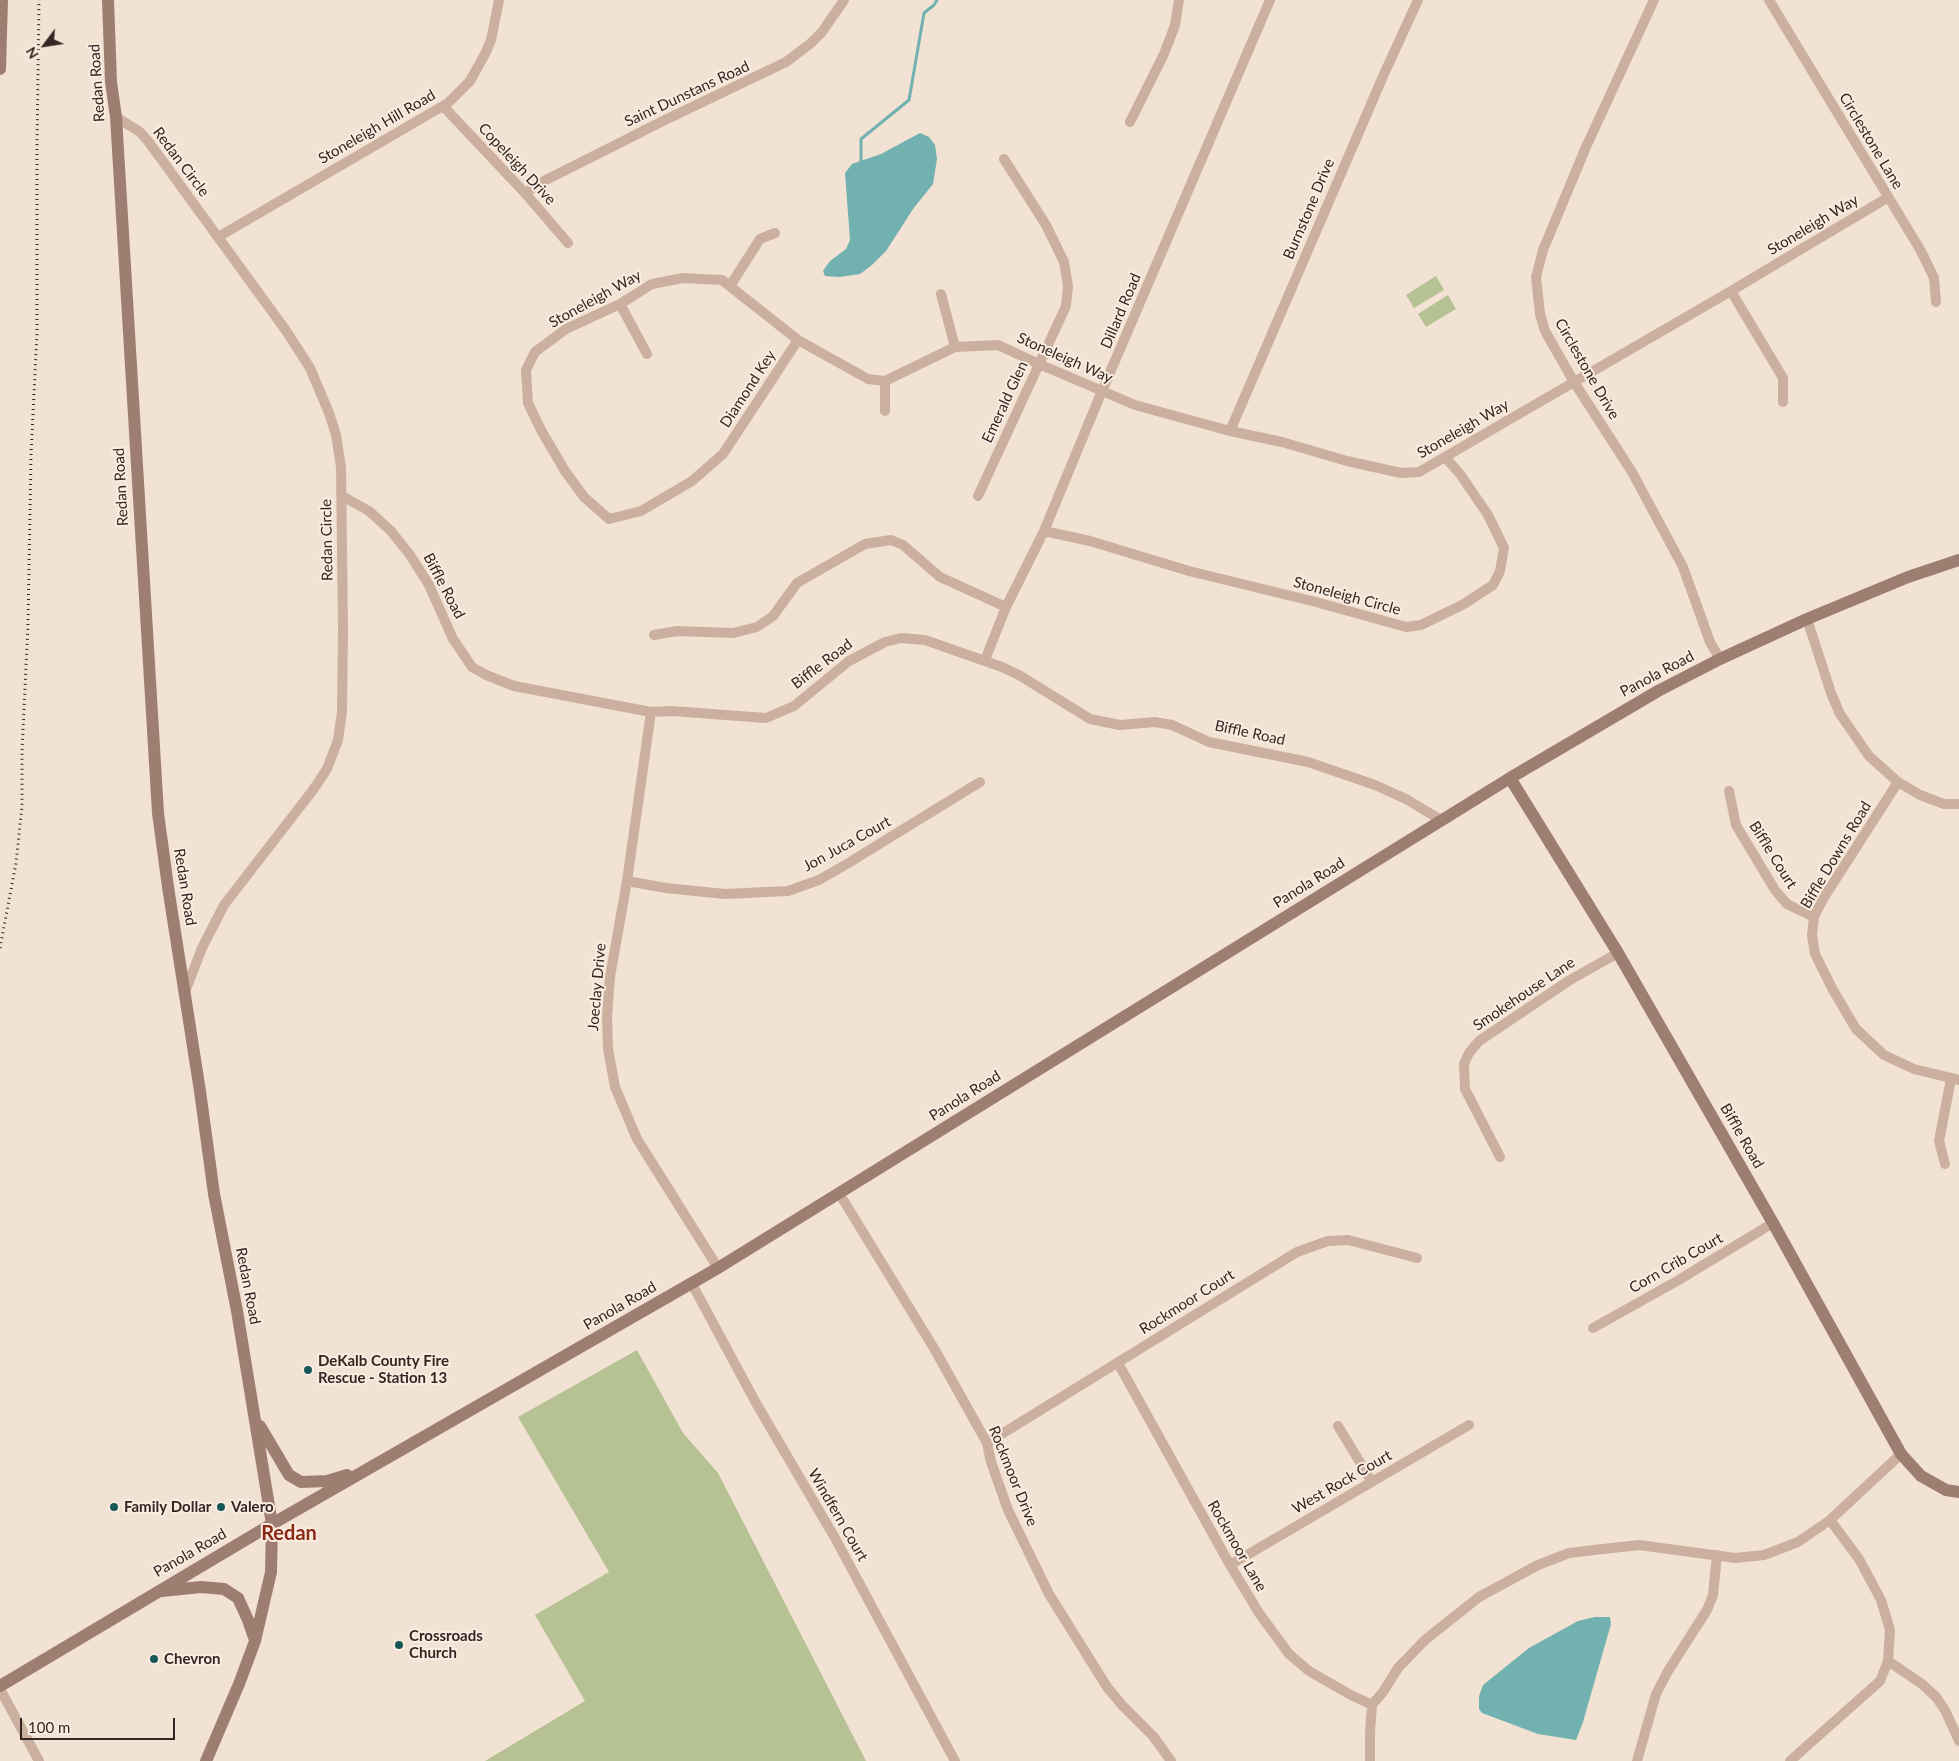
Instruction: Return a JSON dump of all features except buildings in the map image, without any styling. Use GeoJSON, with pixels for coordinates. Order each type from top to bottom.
{"type":"FeatureCollection","features":[{"type":"Feature","properties":{"kind":"main road"},"geometry":{"type":"LineString","coordinates":[[0,69],[2,0]]}},
{"type":"Feature","properties":{"kind":"main road","name":"Redan Road"},"geometry":{"type":"LineString","coordinates":[[108,0],[111,82],[116,117],[157,794],[168,887],[214,1194],[237,1311],[272,1524],[271,1572],[255,1641],[206,1761]]}},
{"type":"Feature","properties":{"kind":"main road","name":"Panola Road"},"geometry":{"type":"LineString","coordinates":[[0,1686],[272,1524],[692,1284],[1441,820],[1658,691],[1807,620],[1908,578],[1959,560]]}},
{"type":"Feature","properties":{"kind":"main road","name":"Biffle Road"},"geometry":{"type":"LineString","coordinates":[[1510,778],[1618,953],[1773,1224],[1901,1454],[1921,1476],[1946,1490],[1959,1492]]}},
{"type":"Feature","properties":{"kind":"main road"},"geometry":{"type":"LineString","coordinates":[[256,1420],[290,1475],[301,1482],[315,1483],[328,1481],[371,1467]]}},
{"type":"Feature","properties":{"kind":"main road"},"geometry":{"type":"LineString","coordinates":[[157,1591],[201,1587],[224,1589],[238,1598],[255,1641]]}},
{"type":"Feature","properties":{"kind":"street","name":"Stoneleigh Hill Road"},"geometry":{"type":"LineString","coordinates":[[218,237],[443,106],[459,93],[470,81],[482,61],[491,40],[499,0]]}},
{"type":"Feature","properties":{"kind":"street","name":"Saint Dunstans Road"},"geometry":{"type":"LineString","coordinates":[[525,192],[665,120],[786,62],[811,44],[822,32],[844,0]]}},
{"type":"Feature","properties":{"kind":"street"},"geometry":{"type":"LineString","coordinates":[[1130,122],[1164,54],[1175,25],[1179,0]]}},
{"type":"Feature","properties":{"kind":"street","name":"Dillard Road"},"geometry":{"type":"LineString","coordinates":[[986,660],[1006,607],[1044,531],[1270,0]]}},
{"type":"Feature","properties":{"kind":"street","name":"Burnstone Drive"},"geometry":{"type":"LineString","coordinates":[[1230,430],[1384,74],[1418,0]]}},
{"type":"Feature","properties":{"kind":"street","name":"Circlestone Drive"},"geometry":{"type":"LineString","coordinates":[[1654,0],[1586,147],[1543,250],[1536,277],[1540,314],[1545,331],[1574,382],[1632,472],[1683,567],[1710,642],[1720,660]]}},
{"type":"Feature","properties":{"kind":"street","name":"Circlestone Lane"},"geometry":{"type":"LineString","coordinates":[[1769,0],[1887,198],[1921,251],[1934,278],[1936,302]]}},
{"type":"Feature","properties":{"kind":"street","name":"Copeleigh Drive"},"geometry":{"type":"LineString","coordinates":[[443,106],[525,192],[568,243]]}},
{"type":"Feature","properties":{"kind":"street","name":"Redan Circle"},"geometry":{"type":"LineString","coordinates":[[116,117],[140,132],[148,141],[287,332],[310,368],[329,414],[336,435],[341,467],[342,712],[338,740],[326,769],[313,790],[224,906],[202,948],[185,992]]}},
{"type":"Feature","properties":{"kind":"street","name":"Emerald Glen"},"geometry":{"type":"LineString","coordinates":[[978,496],[1066,306],[1068,286],[1064,262],[1046,225],[1004,158]]}},
{"type":"Feature","properties":{"kind":"street","name":"Stoneleigh Way"},"geometry":{"type":"LineString","coordinates":[[723,454],[692,481],[641,511],[609,519],[584,497],[565,471],[541,430],[528,403],[526,370],[535,352],[566,329],[620,304],[652,284],[683,278],[722,280],[798,340],[868,378],[885,381],[955,347],[998,345],[1038,364],[1135,404],[1347,461],[1401,473],[1419,472],[1887,198]]}},
{"type":"Feature","properties":{"kind":"street"},"geometry":{"type":"LineString","coordinates":[[730,286],[760,239],[775,233]]}},
{"type":"Feature","properties":{"kind":"street"},"geometry":{"type":"LineString","coordinates":[[1731,291],[1783,378],[1784,402]]}},
{"type":"Feature","properties":{"kind":"street"},"geometry":{"type":"LineString","coordinates":[[941,294],[955,347]]}},
{"type":"Feature","properties":{"kind":"street"},"geometry":{"type":"LineString","coordinates":[[620,304],[647,354]]}},
{"type":"Feature","properties":{"kind":"street","name":"Diamond Key"},"geometry":{"type":"LineString","coordinates":[[723,454],[798,340]]}},
{"type":"Feature","properties":{"kind":"street"},"geometry":{"type":"LineString","coordinates":[[885,381],[885,411]]}},
{"type":"Feature","properties":{"kind":"street","name":"Stoneleigh Circle"},"geometry":{"type":"LineString","coordinates":[[1044,531],[1090,541],[1189,571],[1316,602],[1406,627],[1421,625],[1464,604],[1493,584],[1500,571],[1504,548],[1488,515],[1446,457]]}},
{"type":"Feature","properties":{"kind":"street","name":"Biffle Road"},"geometry":{"type":"LineString","coordinates":[[342,496],[368,511],[391,531],[405,549],[429,585],[453,639],[472,667],[486,675],[514,686],[652,712],[672,711],[766,718],[794,706],[849,661],[885,642],[901,638],[925,640],[986,660],[1019,675],[1090,718],[1120,725],[1155,722],[1172,725],[1209,742],[1308,762],[1375,785],[1406,799],[1441,820]]}},
{"type":"Feature","properties":{"kind":"street"},"geometry":{"type":"LineString","coordinates":[[654,635],[677,631],[734,633],[757,627],[773,616],[798,583],[865,544],[891,540],[902,545],[940,577],[1006,607]]}},
{"type":"Feature","properties":{"kind":"street"},"geometry":{"type":"LineString","coordinates":[[1807,620],[1831,693],[1840,714],[1869,756],[1898,782],[1920,795],[1944,804],[1959,804]]}},
{"type":"Feature","properties":{"kind":"street","name":"Joeclay Drive"},"geometry":{"type":"LineString","coordinates":[[652,712],[627,881],[610,976],[607,1016],[608,1049],[616,1087],[637,1139],[718,1268]]}},
{"type":"Feature","properties":{"kind":"street","name":"Jon Juca Court"},"geometry":{"type":"LineString","coordinates":[[627,881],[666,888],[725,894],[788,891],[819,880],[980,782]]}},
{"type":"Feature","properties":{"kind":"street","name":"Biffle Downs Road"},"geometry":{"type":"LineString","coordinates":[[1898,782],[1824,898],[1814,917],[1812,935],[1815,954],[1832,990],[1856,1029],[1884,1055],[1914,1070],[1955,1079]]}},
{"type":"Feature","properties":{"kind":"street","name":"Biffle Court"},"geometry":{"type":"LineString","coordinates":[[1729,791],[1736,825],[1774,890],[1787,904],[1814,917]]}},
{"type":"Feature","properties":{"kind":"street","name":"Smokehouse Lane"},"geometry":{"type":"LineString","coordinates":[[1500,1157],[1465,1089],[1464,1064],[1469,1053],[1479,1041],[1562,985],[1618,953]]}},
{"type":"Feature","properties":{"kind":"street"},"geometry":{"type":"LineString","coordinates":[[1945,1164],[1940,1141],[1955,1079]]}},
{"type":"Feature","properties":{"kind":"street","name":"Rockmoor Drive"},"geometry":{"type":"LineString","coordinates":[[840,1193],[935,1350],[987,1443],[991,1462],[1008,1510],[1049,1594],[1107,1687],[1122,1706],[1153,1736],[1172,1761]]}},
{"type":"Feature","properties":{"kind":"street","name":"Corn Crib Court"},"geometry":{"type":"LineString","coordinates":[[1593,1328],[1773,1224]]}},
{"type":"Feature","properties":{"kind":"street","name":"Rockmoor Court"},"geometry":{"type":"LineString","coordinates":[[987,1443],[1297,1252],[1328,1241],[1348,1240],[1417,1258]]}},
{"type":"Feature","properties":{"kind":"street","name":"Windfern Court"},"geometry":{"type":"LineString","coordinates":[[692,1284],[756,1403],[835,1538],[955,1761]]}},
{"type":"Feature","properties":{"kind":"street","name":"Rockmoor Lane"},"geometry":{"type":"LineString","coordinates":[[1118,1363],[1230,1565],[1259,1612],[1289,1654],[1309,1671],[1372,1705]]}},
{"type":"Feature","properties":{"kind":"street","name":"West Rock Court"},"geometry":{"type":"LineString","coordinates":[[1230,1565],[1469,1425]]}},
{"type":"Feature","properties":{"kind":"street"},"geometry":{"type":"LineString","coordinates":[[1338,1426],[1372,1482]]}},
{"type":"Feature","properties":{"kind":"street"},"geometry":{"type":"LineString","coordinates":[[1370,1761],[1372,1705],[1383,1692],[1398,1668],[1425,1640],[1479,1597],[1538,1566],[1569,1553],[1639,1545],[1736,1558],[1764,1555],[1798,1542],[1830,1520],[1901,1454]]}},
{"type":"Feature","properties":{"kind":"street"},"geometry":{"type":"LineString","coordinates":[[1790,1761],[1880,1681],[1888,1661],[1890,1630],[1881,1600],[1859,1559],[1830,1520]]}},
{"type":"Feature","properties":{"kind":"street"},"geometry":{"type":"LineString","coordinates":[[1637,1761],[1656,1694],[1708,1610],[1713,1595],[1717,1555]]}},
{"type":"Feature","properties":{"kind":"street"},"geometry":{"type":"LineString","coordinates":[[1888,1661],[1922,1684],[1936,1697],[1945,1710],[1959,1742]]}},
{"type":"Feature","properties":{"kind":"street"},"geometry":{"type":"LineString","coordinates":[[0,1690],[39,1761]]}},
{"type":"Feature","properties":{"kind":"green space"},"geometry":{"type":"Polygon","coordinates":[[[1436,276],[1444,290],[1414,308],[1406,295],[1436,276]]]}},
{"type":"Feature","properties":{"kind":"green space"},"geometry":{"type":"Polygon","coordinates":[[[1448,295],[1456,309],[1426,327],[1418,314],[1448,295]]]}},
{"type":"Feature","properties":{"kind":"green space"},"geometry":{"type":"Polygon","coordinates":[[[637,1350],[683,1433],[718,1473],[866,1761],[485,1761],[585,1701],[535,1615],[609,1572],[518,1417],[637,1350]]]}},
{"type":"Feature","properties":{"kind":"water"},"geometry":{"type":"Polygon","coordinates":[[[920,133],[929,137],[935,145],[937,159],[933,184],[913,209],[886,251],[872,265],[860,274],[839,277],[825,276],[823,271],[830,261],[846,249],[850,240],[845,173],[852,164],[881,154],[920,133]]]}},
{"type":"Feature","properties":{"kind":"water"},"geometry":{"type":"Polygon","coordinates":[[[1595,1617],[1610,1617],[1611,1624],[1583,1722],[1576,1740],[1538,1734],[1482,1713],[1479,1709],[1479,1696],[1483,1685],[1529,1648],[1578,1621],[1595,1617]]]}},
{"type":"Feature","properties":{"kind":"waterway"},"geometry":{"type":"LineString","coordinates":[[861,161],[861,139],[909,100],[924,13],[937,0]]}},
{"type":"Feature","properties":{"kind":"railway"},"geometry":{"type":"LineString","coordinates":[[0,948],[16,863],[22,806],[31,455],[37,332],[39,0]]}},
{"type":"Feature","properties":{"kind":"place","name":"DeKalb County Fire Rescue - Station 13"},"geometry":{"type":"Point","coordinates":[308,1370]}},
{"type":"Feature","properties":{"kind":"place","name":"Family Dollar"},"geometry":{"type":"Point","coordinates":[114,1507]}},
{"type":"Feature","properties":{"kind":"place","name":"Valero"},"geometry":{"type":"Point","coordinates":[221,1507]}},
{"type":"Feature","properties":{"kind":"place","name":"Crossroads Church"},"geometry":{"type":"Point","coordinates":[399,1645]}},
{"type":"Feature","properties":{"kind":"place","name":"Chevron"},"geometry":{"type":"Point","coordinates":[154,1659]}},
{"type":"Feature","properties":{"kind":"district","name":"Redan"},"geometry":{"type":"Point","coordinates":[289,1534]}}]}
